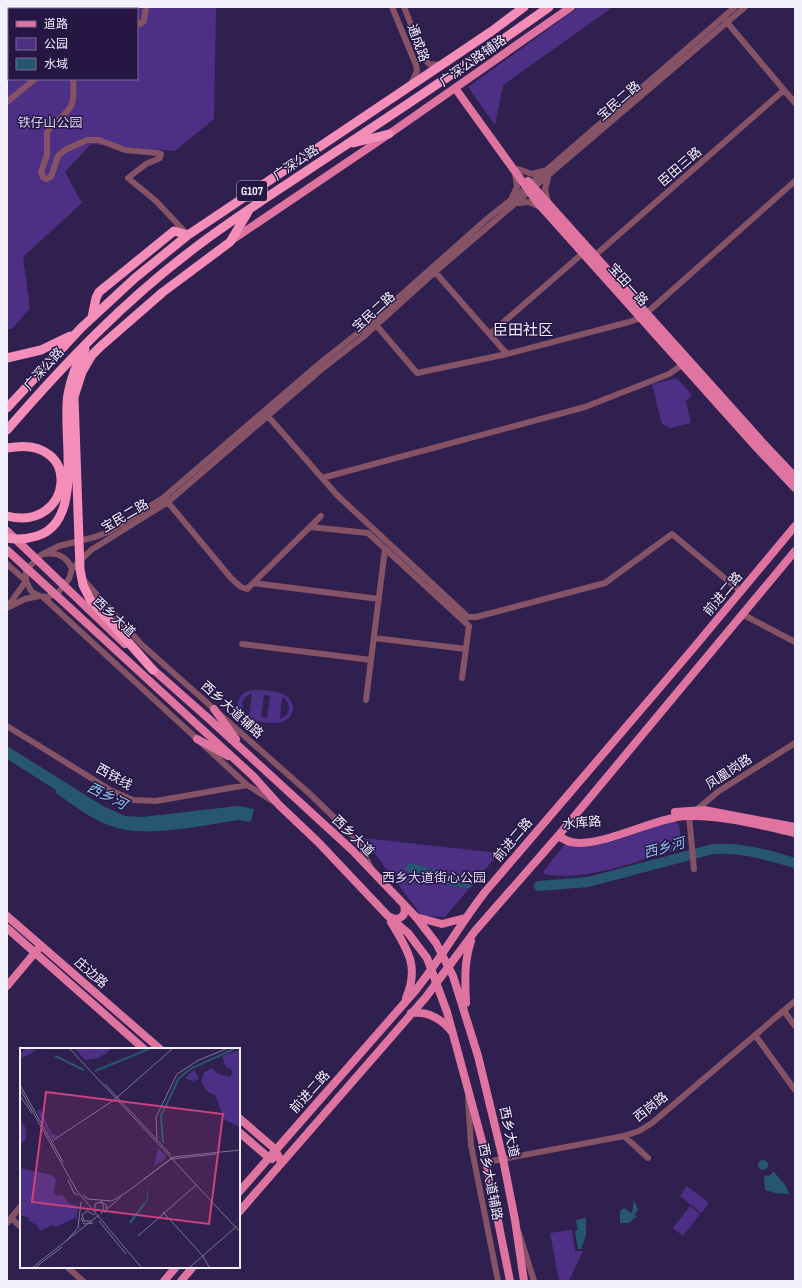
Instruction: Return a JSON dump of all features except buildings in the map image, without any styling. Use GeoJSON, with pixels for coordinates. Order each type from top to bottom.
{"type":"FeatureCollection","features":[{"type":"Feature","properties":{"kind":"highway","name":"广深公路"},"geometry":{"type":"LineString","coordinates":[[7,408],[80,328],[135,278],[188,235],[441,65],[524,7]]}},
{"type":"Feature","properties":{"kind":"highway","name":"广深公路"},"geometry":{"type":"LineString","coordinates":[[7,430],[56,374],[98,330],[174,264],[250,209],[498,44],[549,7]]}},
{"type":"Feature","properties":{"kind":"highway"},"geometry":{"type":"LineString","coordinates":[[346,145],[390,134]]}},
{"type":"Feature","properties":{"kind":"highway"},"geometry":{"type":"LineString","coordinates":[[153,670],[102,614],[90,599],[83,585],[78,554],[74,398],[77,384],[96,351],[163,292],[230,242],[250,209]]}},
{"type":"Feature","properties":{"kind":"highway"},"geometry":{"type":"LineString","coordinates":[[92,317],[96,298],[99,292],[174,231],[188,235]]}},
{"type":"Feature","properties":{"kind":"highway"},"geometry":{"type":"LineString","coordinates":[[7,358],[41,350],[68,337],[80,328]]}},
{"type":"Feature","properties":{"kind":"highway"},"geometry":{"type":"LineString","coordinates":[[7,538],[21,539],[39,536],[48,531],[61,517],[67,489],[68,394],[77,363],[98,330]]}},
{"type":"Feature","properties":{"kind":"highway"},"geometry":{"type":"LineString","coordinates":[[7,351],[41,350]]}},
{"type":"Feature","properties":{"kind":"highway"},"geometry":{"type":"LineString","coordinates":[[7,448],[23,446],[40,449],[54,460],[59,467],[61,479],[60,491],[55,502],[48,510],[40,514],[20,518],[7,516]]}},
{"type":"Feature","properties":{"kind":"main road","name":"广深公路辅路"},"geometry":{"type":"LineString","coordinates":[[230,242],[390,134],[570,7]]}},
{"type":"Feature","properties":{"kind":"main road","name":"宝田一路"},"geometry":{"type":"LineString","coordinates":[[457,87],[530,188],[583,253],[592,258]]}},
{"type":"Feature","properties":{"kind":"main road","name":"宝田一路"},"geometry":{"type":"LineString","coordinates":[[549,211],[685,362],[795,488]]}},
{"type":"Feature","properties":{"kind":"main road","name":"宝田一路"},"geometry":{"type":"LineString","coordinates":[[685,362],[795,477]]}},
{"type":"Feature","properties":{"kind":"main road","name":"前进二路"},"geometry":{"type":"LineString","coordinates":[[240,1191],[275,1149],[402,1006],[443,955],[465,918],[485,892],[795,526]]}},
{"type":"Feature","properties":{"kind":"main road","name":"西乡大道"},"geometry":{"type":"LineString","coordinates":[[7,531],[153,670],[247,754],[372,870],[416,917],[443,955],[449,967],[467,1017],[492,1108],[515,1220],[524,1281]]}},
{"type":"Feature","properties":{"kind":"main road","name":"西乡大道"},"geometry":{"type":"LineString","coordinates":[[7,550],[238,762],[279,805],[318,842],[388,916],[415,941],[432,970],[453,1033],[487,1162],[510,1281]]}},
{"type":"Feature","properties":{"kind":"main road","name":"前进二路"},"geometry":{"type":"LineString","coordinates":[[240,1211],[437,983],[475,931],[558,836],[795,551]]}},
{"type":"Feature","properties":{"kind":"main road"},"geometry":{"type":"LineString","coordinates":[[214,709],[247,754]]}},
{"type":"Feature","properties":{"kind":"main road"},"geometry":{"type":"LineString","coordinates":[[197,739],[238,762]]}},
{"type":"Feature","properties":{"kind":"main road","name":"水库路"},"geometry":{"type":"LineString","coordinates":[[558,836],[573,842],[594,841],[669,818],[692,813],[720,812],[795,827]]}},
{"type":"Feature","properties":{"kind":"main road","name":"水库路"},"geometry":{"type":"LineString","coordinates":[[692,813],[795,833]]}},
{"type":"Feature","properties":{"kind":"main road"},"geometry":{"type":"LineString","coordinates":[[388,916],[396,919],[402,917],[405,913],[404,905]]}},
{"type":"Feature","properties":{"kind":"main road","name":"庄边路"},"geometry":{"type":"LineString","coordinates":[[7,916],[159,1048]]}},
{"type":"Feature","properties":{"kind":"main road"},"geometry":{"type":"LineString","coordinates":[[388,916],[408,953],[413,969],[411,985],[402,1006]]}},
{"type":"Feature","properties":{"kind":"main road"},"geometry":{"type":"LineString","coordinates":[[416,917],[442,924],[465,918]]}},
{"type":"Feature","properties":{"kind":"main road","name":"庄边路"},"geometry":{"type":"LineString","coordinates":[[7,928],[143,1048]]}},
{"type":"Feature","properties":{"kind":"main road"},"geometry":{"type":"LineString","coordinates":[[467,1017],[465,969],[466,956],[475,931]]}},
{"type":"Feature","properties":{"kind":"main road"},"geometry":{"type":"LineString","coordinates":[[7,986],[41,946]]}},
{"type":"Feature","properties":{"kind":"main road"},"geometry":{"type":"LineString","coordinates":[[411,1013],[419,1012],[434,1016],[447,1025],[453,1033]]}},
{"type":"Feature","properties":{"kind":"main road"},"geometry":{"type":"LineString","coordinates":[[240,1119],[275,1149],[281,1162]]}},
{"type":"Feature","properties":{"kind":"main road"},"geometry":{"type":"LineString","coordinates":[[240,1133],[268,1157],[281,1162]]}},
{"type":"Feature","properties":{"kind":"main road"},"geometry":{"type":"LineString","coordinates":[[164,1281],[175,1268]]}},
{"type":"Feature","properties":{"kind":"main road"},"geometry":{"type":"LineString","coordinates":[[181,1281],[192,1268]]}},
{"type":"Feature","properties":{"kind":"street"},"geometry":{"type":"LineString","coordinates":[[138,23],[140,24],[144,21],[146,7]]}},
{"type":"Feature","properties":{"kind":"street","name":"通成路"},"geometry":{"type":"LineString","coordinates":[[392,7],[416,65],[415,78],[410,85]]}},
{"type":"Feature","properties":{"kind":"street","name":"通成路"},"geometry":{"type":"LineString","coordinates":[[404,7],[425,60],[429,64],[441,65]]}},
{"type":"Feature","properties":{"kind":"street","name":"宝民二路"},"geometry":{"type":"LineString","coordinates":[[725,20],[735,7]]}},
{"type":"Feature","properties":{"kind":"street","name":"宝民二路"},"geometry":{"type":"LineString","coordinates":[[265,414],[376,325],[435,272],[517,203],[530,188],[725,20],[745,7]]}},
{"type":"Feature","properties":{"kind":"street"},"geometry":{"type":"LineString","coordinates":[[725,20],[795,102]]}},
{"type":"Feature","properties":{"kind":"street"},"geometry":{"type":"LineString","coordinates":[[7,102],[34,80]]}},
{"type":"Feature","properties":{"kind":"street"},"geometry":{"type":"LineString","coordinates":[[73,80],[73,102],[66,114],[47,132],[47,155],[41,172],[42,177],[46,179],[51,177],[58,156],[65,150],[87,140],[100,140],[125,150],[161,154],[160,158],[146,164],[128,178],[156,201],[188,235]]}},
{"type":"Feature","properties":{"kind":"street","name":"臣田三路"},"geometry":{"type":"LineString","coordinates":[[592,258],[784,90]]}},
{"type":"Feature","properties":{"kind":"street"},"geometry":{"type":"LineString","coordinates":[[512,198],[517,187],[516,170],[532,174],[548,173],[545,189],[549,211]]}},
{"type":"Feature","properties":{"kind":"street"},"geometry":{"type":"LineString","coordinates":[[376,325],[417,373],[507,354],[643,316],[795,181]]}},
{"type":"Feature","properties":{"kind":"street","name":"宝民二路"},"geometry":{"type":"LineString","coordinates":[[7,608],[25,599],[57,594],[69,579],[72,570],[84,556],[99,543],[144,518],[166,500],[512,198],[530,188]]}},
{"type":"Feature","properties":{"kind":"street"},"geometry":{"type":"LineString","coordinates":[[517,203],[529,202],[549,211]]}},
{"type":"Feature","properties":{"kind":"street"},"geometry":{"type":"LineString","coordinates":[[490,334],[583,253]]}},
{"type":"Feature","properties":{"kind":"street"},"geometry":{"type":"LineString","coordinates":[[435,272],[507,354]]}},
{"type":"Feature","properties":{"kind":"street"},"geometry":{"type":"LineString","coordinates":[[322,478],[585,407],[669,374],[685,362]]}},
{"type":"Feature","properties":{"kind":"street"},"geometry":{"type":"LineString","coordinates":[[265,414],[337,496],[468,617],[476,617],[605,583],[672,534],[740,591]]}},
{"type":"Feature","properties":{"kind":"street"},"geometry":{"type":"LineString","coordinates":[[166,500],[231,578],[241,586],[248,589],[321,516]]}},
{"type":"Feature","properties":{"kind":"street","name":"宝民二路"},"geometry":{"type":"LineString","coordinates":[[7,608],[26,581],[26,570],[41,555],[59,546],[95,537],[108,532],[166,500]]}},
{"type":"Feature","properties":{"kind":"street"},"geometry":{"type":"LineString","coordinates":[[310,527],[368,533],[469,626],[462,678]]}},
{"type":"Feature","properties":{"kind":"street"},"geometry":{"type":"LineString","coordinates":[[366,700],[385,549]]}},
{"type":"Feature","properties":{"kind":"street","name":"西乡大道辅路"},"geometry":{"type":"LineString","coordinates":[[41,555],[50,553],[59,555],[68,562],[72,570],[87,582],[142,645],[310,794],[353,836],[360,845],[372,870]]}},
{"type":"Feature","properties":{"kind":"street"},"geometry":{"type":"LineString","coordinates":[[84,556],[83,570],[87,582]]}},
{"type":"Feature","properties":{"kind":"street"},"geometry":{"type":"LineString","coordinates":[[7,564],[26,581],[31,591],[41,596],[247,785],[279,805]]}},
{"type":"Feature","properties":{"kind":"street"},"geometry":{"type":"LineString","coordinates":[[253,583],[379,599]]}},
{"type":"Feature","properties":{"kind":"street"},"geometry":{"type":"LineString","coordinates":[[742,614],[795,642]]}},
{"type":"Feature","properties":{"kind":"street"},"geometry":{"type":"LineString","coordinates":[[374,638],[466,649]]}},
{"type":"Feature","properties":{"kind":"street"},"geometry":{"type":"LineString","coordinates":[[242,644],[371,660]]}},
{"type":"Feature","properties":{"kind":"street","name":"西铁线"},"geometry":{"type":"LineString","coordinates":[[7,726],[112,791],[133,800],[156,801],[247,785]]}},
{"type":"Feature","properties":{"kind":"street","name":"凤凰岗路"},"geometry":{"type":"LineString","coordinates":[[692,813],[719,790],[795,743]]}},
{"type":"Feature","properties":{"kind":"street"},"geometry":{"type":"LineString","coordinates":[[692,813],[690,829],[694,869]]}},
{"type":"Feature","properties":{"kind":"street","name":"西岗路"},"geometry":{"type":"LineString","coordinates":[[487,1162],[624,1136],[639,1131],[652,1122],[795,1001]]}},
{"type":"Feature","properties":{"kind":"street"},"geometry":{"type":"LineString","coordinates":[[784,1010],[795,1026]]}},
{"type":"Feature","properties":{"kind":"street"},"geometry":{"type":"LineString","coordinates":[[755,1035],[795,1090]]}},
{"type":"Feature","properties":{"kind":"street","name":"西乡大道辅路"},"geometry":{"type":"LineString","coordinates":[[467,1086],[471,1145],[498,1281]]}},
{"type":"Feature","properties":{"kind":"street"},"geometry":{"type":"LineString","coordinates":[[624,1136],[648,1158]]}},
{"type":"Feature","properties":{"kind":"street"},"geometry":{"type":"LineString","coordinates":[[20,1207],[9,1220],[20,1226]]}},
{"type":"Feature","properties":{"kind":"street","name":"西乡大道辅路"},"geometry":{"type":"LineString","coordinates":[[515,1220],[534,1281]]}},
{"type":"Feature","properties":{"kind":"street"},"geometry":{"type":"LineString","coordinates":[[68,1268],[83,1281]]}},
{"type":"Feature","properties":{"kind":"green space","name":"铁仔山公园"},"geometry":{"type":"Polygon","coordinates":[[[7,7],[216,7],[214,119],[175,151],[91,144],[65,172],[82,203],[23,257],[30,308],[12,329],[7,329],[7,7]]]}},
{"type":"Feature","properties":{"kind":"green space"},"geometry":{"type":"Polygon","coordinates":[[[579,7],[613,7],[503,85],[495,125],[468,87],[579,7]]]}},
{"type":"Feature","properties":{"kind":"green space"},"geometry":{"type":"Polygon","coordinates":[[[677,378],[692,395],[686,401],[691,423],[670,428],[662,424],[652,384],[677,378]]]}},
{"type":"Feature","properties":{"kind":"green space"},"geometry":{"type":"Polygon","coordinates":[[[252,690],[277,692],[287,696],[291,700],[293,706],[292,712],[287,720],[279,723],[258,721],[248,719],[240,713],[238,710],[238,705],[240,697],[244,693],[252,690]],[[252,694],[245,698],[242,704],[242,707],[249,716],[252,694]],[[264,695],[261,717],[267,718],[270,696],[264,695]],[[282,697],[280,719],[286,715],[289,709],[287,702],[282,697]]]}},
{"type":"Feature","properties":{"kind":"green space"},"geometry":{"type":"Polygon","coordinates":[[[671,821],[675,821],[679,826],[682,847],[632,863],[596,872],[561,876],[544,874],[543,872],[565,844],[575,847],[588,847],[602,844],[633,835],[671,821]]]}},
{"type":"Feature","properties":{"kind":"green space","name":"西乡大道街心公园"},"geometry":{"type":"Polygon","coordinates":[[[363,838],[499,853],[445,917],[422,916],[363,838]]]}},
{"type":"Feature","properties":{"kind":"green space"},"geometry":{"type":"Polygon","coordinates":[[[687,1186],[709,1203],[701,1213],[680,1196],[687,1186]]]}},
{"type":"Feature","properties":{"kind":"green space"},"geometry":{"type":"Polygon","coordinates":[[[690,1206],[700,1214],[683,1236],[673,1228],[690,1206]]]}},
{"type":"Feature","properties":{"kind":"green space"},"geometry":{"type":"Polygon","coordinates":[[[572,1230],[575,1251],[583,1251],[569,1281],[559,1281],[550,1233],[572,1230]]]}},
{"type":"Feature","properties":{"kind":"water"},"geometry":{"type":"Polygon","coordinates":[[[7,746],[103,806],[125,816],[142,817],[238,806],[254,809],[251,822],[239,820],[191,828],[157,831],[125,830],[111,826],[96,820],[82,811],[56,793],[56,790],[7,759],[7,746]]]}},
{"type":"Feature","properties":{"kind":"water"},"geometry":{"type":"Polygon","coordinates":[[[761,1160],[765,1160],[767,1161],[767,1169],[761,1170],[758,1167],[758,1163],[761,1160]]]}},
{"type":"Feature","properties":{"kind":"water"},"geometry":{"type":"Polygon","coordinates":[[[773,1171],[786,1186],[789,1194],[775,1193],[765,1190],[764,1176],[771,1175],[773,1171]]]}},
{"type":"Feature","properties":{"kind":"water"},"geometry":{"type":"Polygon","coordinates":[[[634,1200],[638,1210],[634,1215],[637,1216],[629,1223],[620,1223],[620,1211],[624,1208],[632,1213],[634,1200]]]}},
{"type":"Feature","properties":{"kind":"water"},"geometry":{"type":"Polygon","coordinates":[[[586,1218],[586,1235],[581,1249],[578,1249],[575,1231],[578,1230],[576,1220],[586,1218]]]}},
{"type":"Feature","properties":{"kind":"waterway","name":"西乡河"},"geometry":{"type":"LineString","coordinates":[[539,886],[588,882],[713,849],[744,850],[795,863]]}},
{"type":"Feature","properties":{"kind":"waterway","name":"西乡河"},"geometry":{"type":"LineString","coordinates":[[411,868],[446,879],[468,883]]}},
{"type":"Feature","properties":{"kind":"district","name":"臣田社区"},"geometry":{"type":"Point","coordinates":[523,330]}}]}
